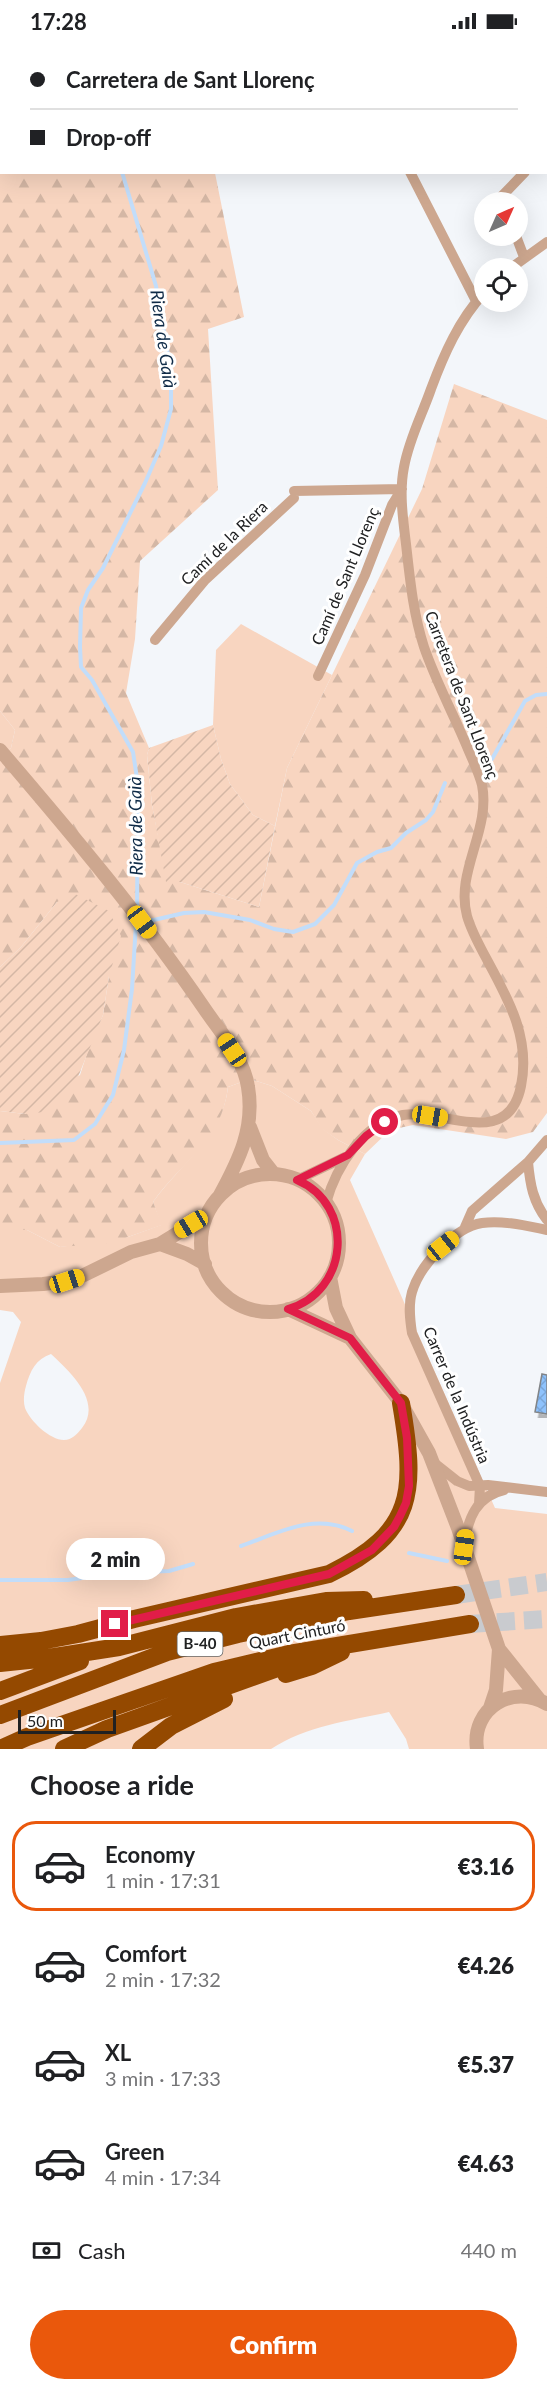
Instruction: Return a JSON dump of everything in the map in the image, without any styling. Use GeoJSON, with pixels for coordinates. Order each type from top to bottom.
{"type":"FeatureCollection","features":[{"type":"Feature","properties":{"kind":"highway"},"geometry":{"type":"LineString","coordinates":[[0,1645],[78,1634],[329,1574],[351,1563],[372,1550],[394,1527],[406,1503],[409,1470],[407,1438],[401,1403]]}},
{"type":"Feature","properties":{"kind":"highway","name":"Quart Cinturó"},"geometry":{"type":"LineString","coordinates":[[0,1715],[168,1652],[238,1634],[349,1611],[456,1595]]}},
{"type":"Feature","properties":{"kind":"highway"},"geometry":{"type":"LineString","coordinates":[[0,1663],[119,1647],[236,1617],[326,1601],[356,1599],[407,1603]]}},
{"type":"Feature","properties":{"kind":"highway","name":"Quart Cinturó"},"geometry":{"type":"LineString","coordinates":[[0,1749],[27,1737],[214,1672],[289,1654],[470,1624]]}},
{"type":"Feature","properties":{"kind":"highway"},"geometry":{"type":"LineString","coordinates":[[141,1749],[171,1726],[206,1706],[266,1680],[312,1666],[364,1641]]}},
{"type":"Feature","properties":{"kind":"highway"},"geometry":{"type":"LineString","coordinates":[[0,1691],[119,1647]]}},
{"type":"Feature","properties":{"kind":"highway"},"geometry":{"type":"LineString","coordinates":[[64,1749],[107,1729],[286,1666],[326,1648]]}},
{"type":"Feature","properties":{"kind":"street"},"geometry":{"type":"LineString","coordinates":[[411,174],[474,297]]}},
{"type":"Feature","properties":{"kind":"street"},"geometry":{"type":"LineString","coordinates":[[506,192],[523,174]]}},
{"type":"Feature","properties":{"kind":"street"},"geometry":{"type":"LineString","coordinates":[[520,246],[524,257],[547,242]]}},
{"type":"Feature","properties":{"kind":"street","name":"Carretera de Sant Llorenç"},"geometry":{"type":"LineString","coordinates":[[326,1203],[338,1170],[348,1155],[376,1128],[404,1115],[415,1114],[483,1123],[498,1119],[515,1103],[523,1075],[521,1035],[516,1017],[474,935],[466,913],[468,873],[482,817],[482,785],[462,733],[437,680],[414,614],[402,489],[404,468],[415,428],[445,350],[474,304]]}},
{"type":"Feature","properties":{"kind":"street","name":"Camí de la Riera"},"geometry":{"type":"LineString","coordinates":[[155,640],[205,580],[294,494],[402,489]]}},
{"type":"Feature","properties":{"kind":"street","name":"Camí de Sant Llorenç"},"geometry":{"type":"LineString","coordinates":[[318,676],[365,575],[392,505],[402,489]]}},
{"type":"Feature","properties":{"kind":"street"},"geometry":{"type":"LineString","coordinates":[[0,750],[72,834],[142,922],[224,1037],[246,1078],[250,1127],[263,1160],[274,1174]]}},
{"type":"Feature","properties":{"kind":"street"},"geometry":{"type":"LineString","coordinates":[[220,1195],[245,1178],[274,1174],[297,1180],[313,1189],[326,1203],[336,1222],[339,1238],[338,1255],[330,1277],[312,1297],[288,1309],[261,1311],[235,1302],[215,1284],[205,1264],[201,1236],[207,1215],[236,1167],[250,1127]]}},
{"type":"Feature","properties":{"kind":"street","name":"Carrer de la Indústria"},"geometry":{"type":"LineString","coordinates":[[480,1486],[416,1343],[410,1320],[412,1293],[419,1277],[443,1246],[465,1227],[472,1211],[528,1162],[547,1140]]}},
{"type":"Feature","properties":{"kind":"street","name":"Carretera de Sant Llorenç"},"geometry":{"type":"LineString","coordinates":[[297,1180],[348,1155]]}},
{"type":"Feature","properties":{"kind":"street"},"geometry":{"type":"LineString","coordinates":[[528,1162],[530,1184],[536,1204],[547,1220]]}},
{"type":"Feature","properties":{"kind":"street"},"geometry":{"type":"LineString","coordinates":[[0,1286],[67,1281],[109,1264],[131,1252],[160,1244],[207,1215]]}},
{"type":"Feature","properties":{"kind":"street"},"geometry":{"type":"LineString","coordinates":[[465,1227],[496,1223],[547,1230]]}},
{"type":"Feature","properties":{"kind":"street"},"geometry":{"type":"LineString","coordinates":[[160,1244],[187,1254],[205,1264]]}},
{"type":"Feature","properties":{"kind":"street"},"geometry":{"type":"LineString","coordinates":[[330,1277],[336,1308],[350,1338],[401,1403],[433,1462],[499,1649],[543,1701]]}},
{"type":"Feature","properties":{"kind":"street"},"geometry":{"type":"LineString","coordinates":[[288,1309],[350,1338]]}},
{"type":"Feature","properties":{"kind":"street"},"geometry":{"type":"LineString","coordinates":[[433,1462],[457,1481],[469,1486],[547,1492]]}},
{"type":"Feature","properties":{"kind":"street"},"geometry":{"type":"LineString","coordinates":[[479,1504],[480,1486]]}},
{"type":"Feature","properties":{"kind":"street"},"geometry":{"type":"LineString","coordinates":[[464,1547],[471,1515],[479,1504],[494,1493],[508,1489]]}},
{"type":"Feature","properties":{"kind":"street"},"geometry":{"type":"LineString","coordinates":[[477,1749],[476,1738],[479,1724],[490,1708],[496,1690],[499,1649]]}},
{"type":"Feature","properties":{"kind":"street"},"geometry":{"type":"LineString","coordinates":[[490,1708],[510,1697],[525,1696],[543,1701]]}},
{"type":"Feature","properties":{"kind":"green space"},"geometry":{"type":"Polygon","coordinates":[[[0,174],[215,174],[244,317],[208,329],[218,490],[140,561],[135,639],[126,693],[149,748],[147,755],[152,805],[167,882],[180,882],[259,907],[287,768],[422,489],[454,384],[547,420],[547,1113],[533,1132],[506,1139],[413,1125],[390,1130],[365,1154],[322,1129],[311,1111],[272,1086],[250,1079],[228,1087],[218,1122],[209,1136],[153,1202],[162,1225],[111,1243],[60,1247],[27,1230],[0,1230],[0,1111],[25,1114],[80,1075],[91,1041],[103,1015],[109,976],[57,902],[21,947],[0,967],[0,755],[11,748],[15,730],[0,711],[0,174]]]}},
{"type":"Feature","properties":{"kind":"green space"},"geometry":{"type":"Polygon","coordinates":[[[241,624],[332,675],[287,768],[275,826],[253,815],[230,784],[213,725],[216,650],[241,624]]]}},
{"type":"Feature","properties":{"kind":"green space"},"geometry":{"type":"Polygon","coordinates":[[[0,711],[15,730],[11,748],[0,755],[0,711]]]}},
{"type":"Feature","properties":{"kind":"green space"},"geometry":{"type":"Polygon","coordinates":[[[213,725],[230,784],[253,815],[275,826],[259,907],[180,882],[166,882],[152,805],[147,755],[149,748],[213,725]]]}},
{"type":"Feature","properties":{"kind":"green space"},"geometry":{"type":"Polygon","coordinates":[[[73,893],[109,911],[121,936],[109,976],[103,1015],[72,1092],[59,1105],[44,1112],[25,1114],[0,1111],[0,967],[21,947],[57,902],[73,893]]]}},
{"type":"Feature","properties":{"kind":"green space"},"geometry":{"type":"Polygon","coordinates":[[[250,1079],[272,1086],[311,1111],[323,1129],[338,1140],[365,1154],[350,1180],[495,1508],[547,1514],[547,1749],[409,1749],[406,1739],[389,1712],[313,1730],[284,1741],[271,1749],[0,1749],[0,1383],[21,1322],[13,1312],[0,1310],[0,1230],[27,1230],[60,1247],[128,1237],[161,1225],[153,1202],[209,1135],[218,1120],[228,1087],[250,1079]],[[51,1354],[38,1362],[32,1371],[25,1391],[24,1403],[28,1413],[41,1429],[53,1437],[67,1440],[82,1428],[89,1407],[81,1387],[51,1354]]]}},
{"type":"Feature","properties":{"kind":"building"},"geometry":{"type":"Polygon","coordinates":[[[542,1374],[547,1375],[547,1414],[535,1412],[542,1374]]]}},
{"type":"Feature","properties":{"kind":"waterway","name":"Riera de Gaià"},"geometry":{"type":"LineString","coordinates":[[123,174],[156,286],[171,372],[171,409],[161,446],[145,483],[103,568],[88,590],[81,608],[80,647],[81,667],[92,680],[133,752],[138,785],[137,910]]}},
{"type":"Feature","properties":{"kind":"waterway"},"geometry":{"type":"LineString","coordinates":[[492,759],[525,701],[536,695],[547,694]]}},
{"type":"Feature","properties":{"kind":"waterway"},"geometry":{"type":"LineString","coordinates":[[145,922],[184,913],[204,912],[250,920],[274,929],[293,932],[315,924],[334,905],[357,863],[377,852],[391,848],[406,833],[426,820],[433,812],[445,783]]}},
{"type":"Feature","properties":{"kind":"waterway","name":"Riera de Gaià"},"geometry":{"type":"LineString","coordinates":[[0,1143],[74,1140],[95,1124],[113,1095],[124,1050],[132,989],[136,923]]}},
{"type":"Feature","properties":{"kind":"waterway"},"geometry":{"type":"LineString","coordinates":[[241,1546],[296,1526],[310,1524],[338,1526],[352,1531]]}},
{"type":"Feature","properties":{"kind":"waterway"},"geometry":{"type":"LineString","coordinates":[[409,1553],[447,1561]]}},
{"type":"Feature","properties":{"kind":"waterway"},"geometry":{"type":"LineString","coordinates":[[0,1580],[68,1580],[117,1573],[169,1571],[193,1564]]}},
{"type":"Feature","properties":{"kind":"tunnel"},"geometry":{"type":"LineString","coordinates":[[456,1595],[547,1582]]}},
{"type":"Feature","properties":{"kind":"tunnel"},"geometry":{"type":"LineString","coordinates":[[470,1624],[547,1619]]}},
{"type":"Feature","properties":{"kind":"route"},"geometry":{"type":"LineString","coordinates":[[115,1624],[329,1574],[372,1550],[394,1527],[400,1516],[406,1503],[409,1486],[407,1438],[401,1403],[350,1338],[288,1309],[308,1300],[324,1286],[335,1266],[339,1244],[336,1222],[326,1203],[313,1189],[297,1180],[348,1155],[366,1136],[385,1122]]}}]}
